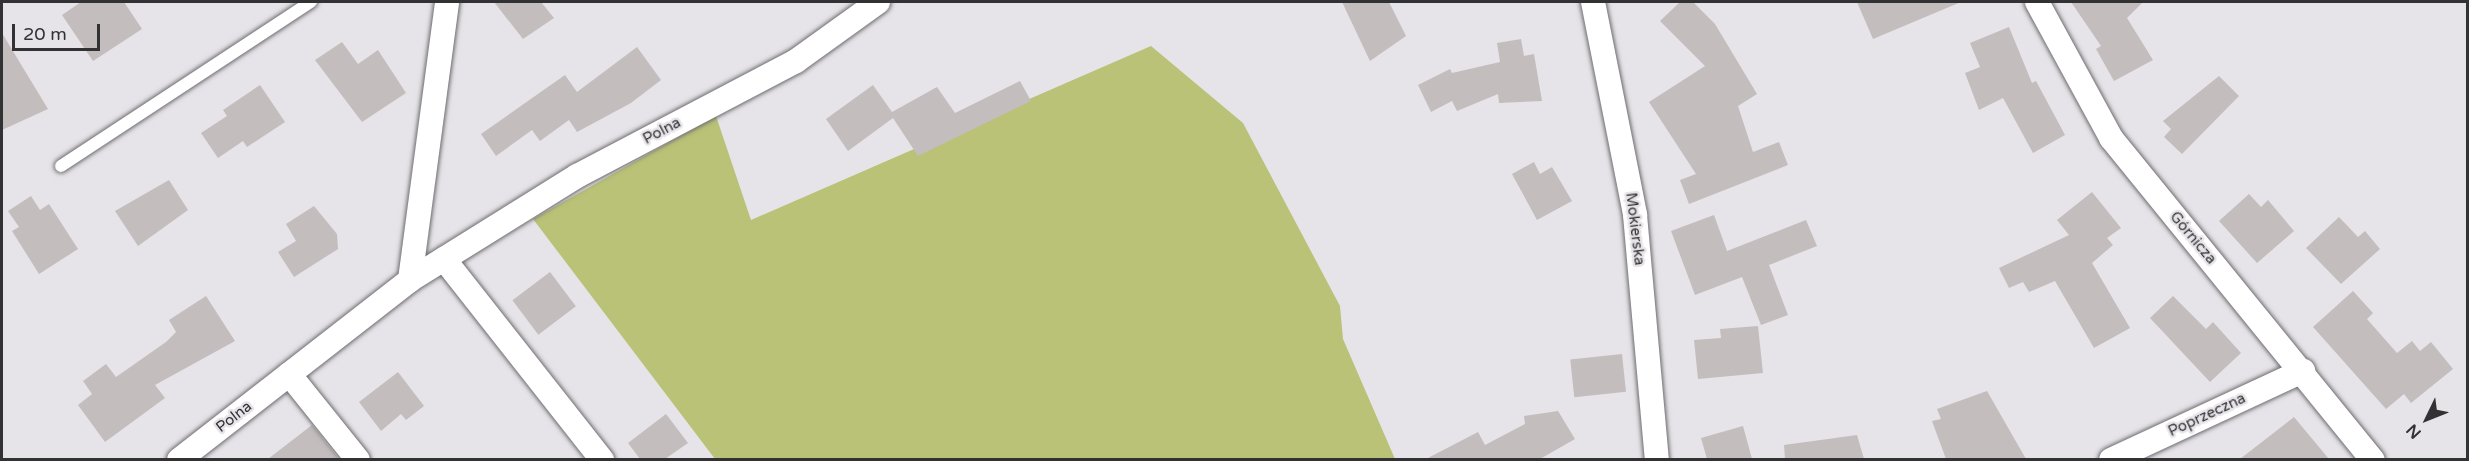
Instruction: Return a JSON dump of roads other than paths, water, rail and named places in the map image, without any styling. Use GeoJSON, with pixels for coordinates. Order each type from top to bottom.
{"type":"FeatureCollection","features":[{"type":"Feature","properties":{"kind":"street"},"geometry":{"type":"LineString","coordinates":[[410,280],[447,2]]}},
{"type":"Feature","properties":{"kind":"street","name":"Polna"},"geometry":{"type":"LineString","coordinates":[[179,459],[410,280],[577,176],[796,61],[878,2]]}},
{"type":"Feature","properties":{"kind":"street","name":"Mokierska"},"geometry":{"type":"LineString","coordinates":[[1593,2],[1635,215],[1657,459]]}},
{"type":"Feature","properties":{"kind":"street","name":"Górnicza"},"geometry":{"type":"LineString","coordinates":[[2037,2],[2111,138],[2373,459]]}},
{"type":"Feature","properties":{"kind":"street"},"geometry":{"type":"LineString","coordinates":[[444,259],[602,459]]}},
{"type":"Feature","properties":{"kind":"street","name":"Poprzeczna"},"geometry":{"type":"LineString","coordinates":[[2111,459],[2303,371]]}},
{"type":"Feature","properties":{"kind":"street"},"geometry":{"type":"LineString","coordinates":[[289,374],[358,459]]}},
{"type":"Feature","properties":{"kind":"lane"},"geometry":{"type":"LineString","coordinates":[[61,166],[311,2]]}}]}
